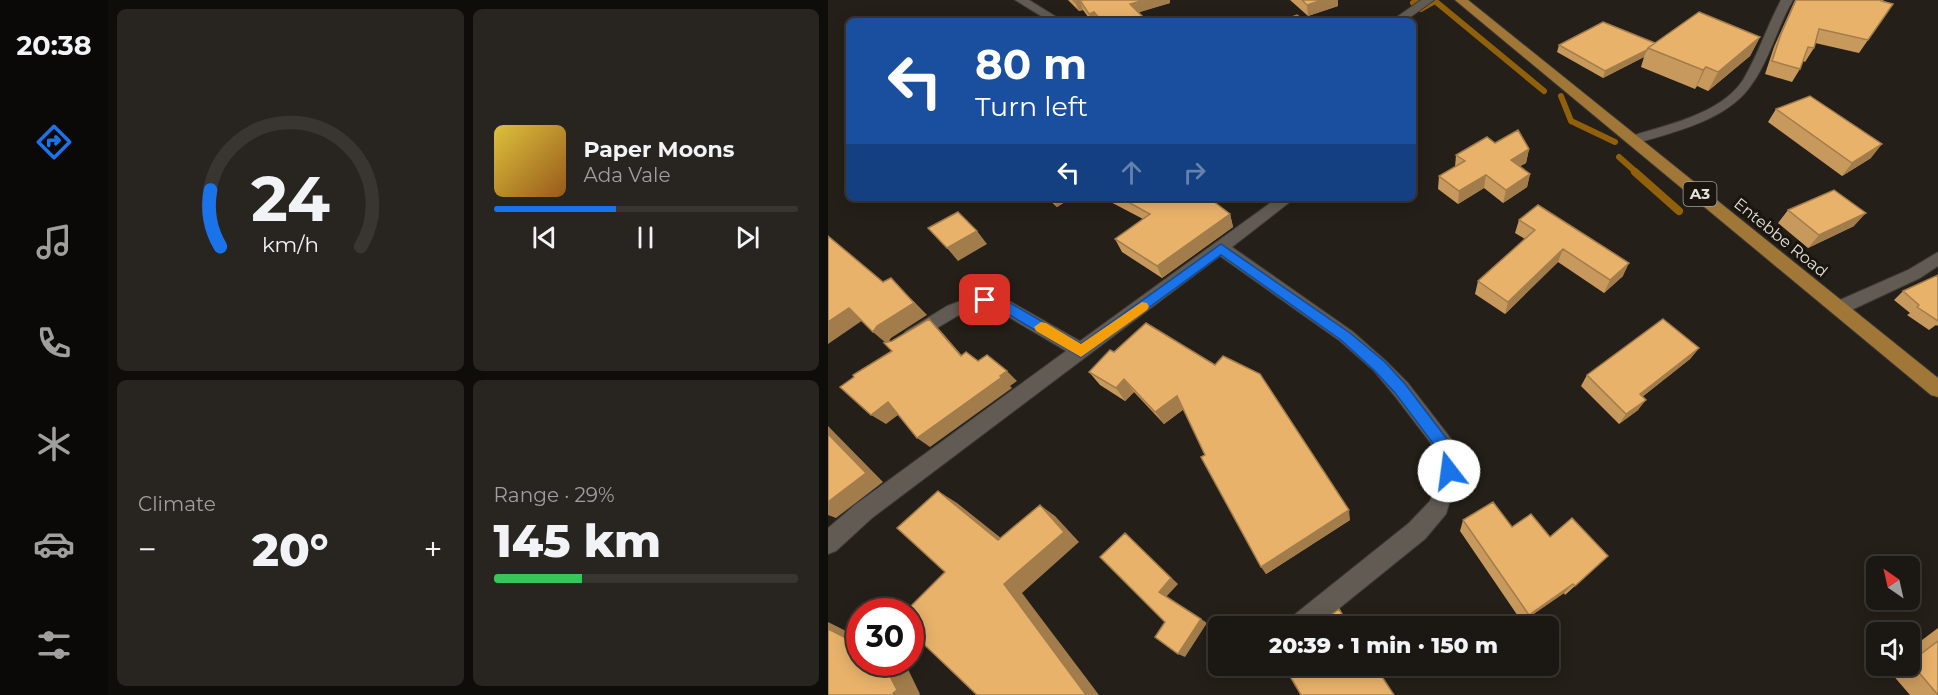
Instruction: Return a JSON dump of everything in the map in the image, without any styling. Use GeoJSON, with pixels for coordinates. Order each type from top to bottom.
{"type":"FeatureCollection","features":[{"type":"Feature","properties":{"kind":"main road","name":"Entebbe Road"},"geometry":{"type":"LineString","coordinates":[[1461,0],[1938,389]]}},
{"type":"Feature","properties":{"kind":"street"},"geometry":{"type":"LineString","coordinates":[[1020,0],[1052,18]]}},
{"type":"Feature","properties":{"kind":"street"},"geometry":{"type":"LineString","coordinates":[[1401,18],[1428,0]]}},
{"type":"Feature","properties":{"kind":"street"},"geometry":{"type":"LineString","coordinates":[[1633,140],[1692,121],[1715,110],[1746,86],[1778,16],[1788,0]]}},
{"type":"Feature","properties":{"kind":"street"},"geometry":{"type":"LineString","coordinates":[[828,543],[864,511],[1283,201]]}},
{"type":"Feature","properties":{"kind":"street"},"geometry":{"type":"LineString","coordinates":[[1221,248],[1346,336],[1380,366],[1401,389],[1445,447],[1449,471],[1439,507],[1417,531],[1311,616]]}},
{"type":"Feature","properties":{"kind":"street"},"geometry":{"type":"LineString","coordinates":[[1839,308],[1914,274],[1938,258]]}},
{"type":"Feature","properties":{"kind":"street"},"geometry":{"type":"LineString","coordinates":[[898,345],[963,304],[985,300],[998,303],[1081,351]]}},
{"type":"Feature","properties":{"kind":"building"},"geometry":{"type":"Polygon","coordinates":[[[1080,0],[1144,0],[1130,4],[1144,18],[1099,18],[1094,12],[1089,14],[1080,0]]]}},
{"type":"Feature","properties":{"kind":"building"},"geometry":{"type":"Polygon","coordinates":[[[1302,0],[1322,0],[1307,5],[1302,0]]]}},
{"type":"Feature","properties":{"kind":"building"},"geometry":{"type":"Polygon","coordinates":[[[1796,0],[1881,0],[1893,4],[1868,40],[1819,29],[1814,48],[1808,47],[1800,69],[1772,61],[1796,0]]]}},
{"type":"Feature","properties":{"kind":"building"},"geometry":{"type":"Polygon","coordinates":[[[1699,12],[1760,37],[1718,72],[1706,67],[1703,70],[1648,48],[1699,12]]]}},
{"type":"Feature","properties":{"kind":"building"},"geometry":{"type":"Polygon","coordinates":[[[1603,22],[1655,43],[1647,50],[1605,71],[1559,45],[1603,22]]]}},
{"type":"Feature","properties":{"kind":"building"},"geometry":{"type":"Polygon","coordinates":[[[1810,96],[1882,144],[1852,163],[1776,109],[1810,96]]]}},
{"type":"Feature","properties":{"kind":"building"},"geometry":{"type":"Polygon","coordinates":[[[1518,130],[1529,149],[1511,160],[1530,174],[1506,190],[1486,175],[1459,191],[1439,176],[1465,161],[1456,155],[1487,137],[1495,143],[1518,130]]]}},
{"type":"Feature","properties":{"kind":"building"},"geometry":{"type":"Polygon","coordinates":[[[1834,190],[1866,213],[1819,235],[1788,210],[1834,190]]]}},
{"type":"Feature","properties":{"kind":"building"},"geometry":{"type":"Polygon","coordinates":[[[1126,201],[1213,201],[1230,214],[1157,266],[1115,239],[1150,214],[1126,201]]]}},
{"type":"Feature","properties":{"kind":"building"},"geometry":{"type":"Polygon","coordinates":[[[1538,205],[1629,263],[1610,280],[1563,249],[1508,302],[1478,281],[1535,230],[1519,220],[1538,205]]]}},
{"type":"Feature","properties":{"kind":"building"},"geometry":{"type":"Polygon","coordinates":[[[958,212],[977,231],[947,248],[928,228],[958,212]]]}},
{"type":"Feature","properties":{"kind":"building"},"geometry":{"type":"Polygon","coordinates":[[[828,236],[883,282],[891,278],[914,303],[877,326],[873,332],[849,308],[828,322],[828,236]]]}},
{"type":"Feature","properties":{"kind":"building"},"geometry":{"type":"Polygon","coordinates":[[[1938,275],[1938,321],[1917,307],[1919,305],[1903,291],[1938,275]]]}},
{"type":"Feature","properties":{"kind":"building"},"geometry":{"type":"Polygon","coordinates":[[[929,319],[961,356],[966,352],[978,361],[987,355],[1007,371],[1000,376],[1002,377],[917,438],[888,402],[871,415],[840,387],[854,377],[853,375],[892,351],[884,343],[892,341],[929,319]]]}},
{"type":"Feature","properties":{"kind":"building"},"geometry":{"type":"Polygon","coordinates":[[[1663,319],[1699,348],[1640,394],[1646,400],[1626,414],[1587,375],[1663,319]]]}},
{"type":"Feature","properties":{"kind":"building"},"geometry":{"type":"Polygon","coordinates":[[[1146,323],[1215,365],[1223,356],[1260,374],[1349,510],[1261,567],[1201,457],[1205,455],[1177,396],[1155,412],[1124,379],[1116,388],[1089,372],[1110,350],[1114,352],[1146,323]]]}},
{"type":"Feature","properties":{"kind":"building"},"geometry":{"type":"Polygon","coordinates":[[[828,434],[866,473],[828,502],[828,434]]]}},
{"type":"Feature","properties":{"kind":"building"},"geometry":{"type":"Polygon","coordinates":[[[938,491],[998,540],[1040,505],[1064,532],[1004,584],[1086,695],[977,695],[924,644],[924,598],[919,598],[945,572],[897,528],[938,491]]]}},
{"type":"Feature","properties":{"kind":"building"},"geometry":{"type":"Polygon","coordinates":[[[1493,502],[1512,527],[1531,514],[1550,537],[1572,518],[1608,556],[1575,586],[1573,584],[1529,615],[1463,520],[1493,502]]]}},
{"type":"Feature","properties":{"kind":"building"},"geometry":{"type":"Polygon","coordinates":[[[1125,533],[1171,578],[1159,592],[1201,619],[1178,654],[1155,637],[1165,622],[1100,557],[1125,533]]]}},
{"type":"Feature","properties":{"kind":"building"},"geometry":{"type":"Polygon","coordinates":[[[1339,609],[1343,616],[1330,616],[1339,609]]]}},
{"type":"Feature","properties":{"kind":"building"},"geometry":{"type":"Polygon","coordinates":[[[828,629],[846,638],[846,676],[890,676],[897,690],[893,693],[895,695],[828,695],[828,629]]]}},
{"type":"Feature","properties":{"kind":"building"},"geometry":{"type":"Polygon","coordinates":[[[1938,641],[1938,695],[1920,674],[1920,654],[1938,641]]]}},
{"type":"Feature","properties":{"kind":"building"},"geometry":{"type":"Polygon","coordinates":[[[1290,676],[1382,676],[1394,695],[1301,695],[1290,676]]]}},
{"type":"Feature","properties":{"kind":"waterway"},"geometry":{"type":"LineString","coordinates":[[1413,3],[1417,0]]}},
{"type":"Feature","properties":{"kind":"waterway"},"geometry":{"type":"LineString","coordinates":[[1421,9],[1435,1],[1544,91]]}},
{"type":"Feature","properties":{"kind":"waterway"},"geometry":{"type":"LineString","coordinates":[[1561,96],[1571,121],[1615,142]]}},
{"type":"Feature","properties":{"kind":"waterway"},"geometry":{"type":"LineString","coordinates":[[1619,157],[1637,173]]}},
{"type":"Feature","properties":{"kind":"waterway"},"geometry":{"type":"LineString","coordinates":[[1635,172],[1679,211]]}},
{"type":"Feature","properties":{"kind":"slow traffic"},"geometry":{"type":"LineString","coordinates":[[1041,327],[1081,351],[1142,307]]}},
{"type":"Feature","properties":{"kind":"route"},"geometry":{"type":"LineString","coordinates":[[985,300],[998,303],[1014,311],[1081,351],[1221,248],[1346,336],[1380,366],[1401,389],[1445,447],[1449,471]]}}]}
